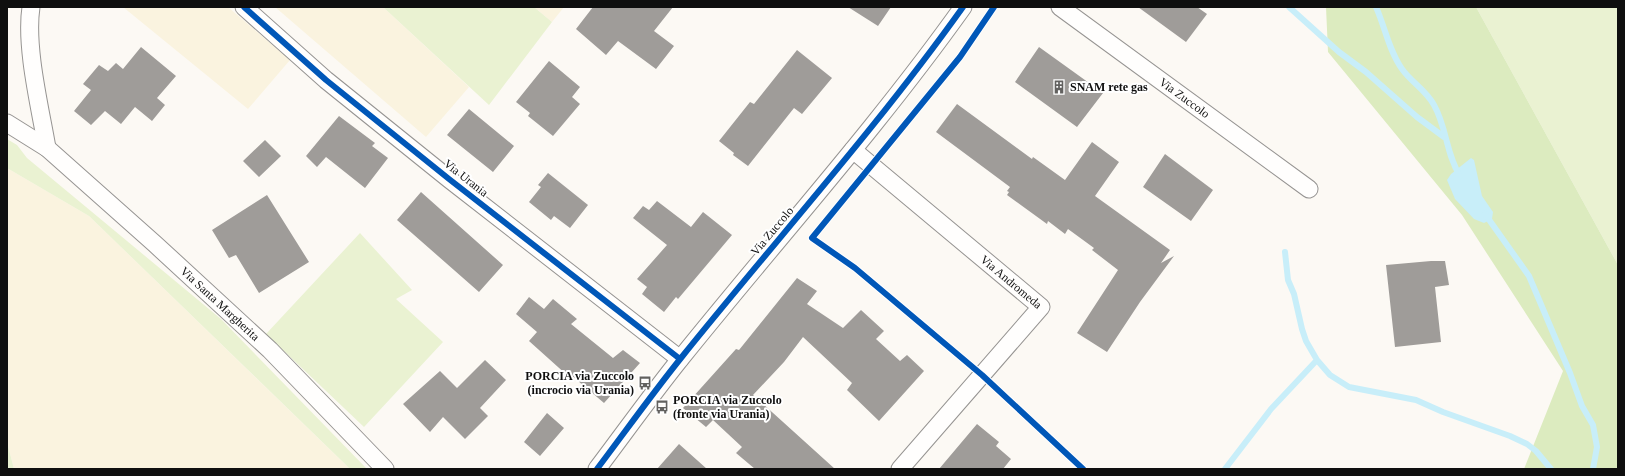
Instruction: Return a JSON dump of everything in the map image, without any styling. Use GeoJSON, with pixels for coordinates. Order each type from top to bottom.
{"type":"FeatureCollection","features":[{"type":"Feature","properties":{"kind":"street"},"geometry":{"type":"LineString","coordinates":[[31,7],[32,56],[47,148]]}},
{"type":"Feature","properties":{"kind":"street","name":"Via Urania"},"geometry":{"type":"LineString","coordinates":[[244,7],[326,80],[442,174],[680,359]]}},
{"type":"Feature","properties":{"kind":"street","name":"Via Zuccolo"},"geometry":{"type":"LineString","coordinates":[[597,469],[680,359],[853,150],[925,60],[963,7]]}},
{"type":"Feature","properties":{"kind":"street","name":"Via Zuccolo"},"geometry":{"type":"LineString","coordinates":[[1060,7],[1310,189]]}},
{"type":"Feature","properties":{"kind":"street","name":"Via Santa Margherita"},"geometry":{"type":"LineString","coordinates":[[7,123],[47,148],[155,244],[270,350],[384,469]]}},
{"type":"Feature","properties":{"kind":"street","name":"Via Andromeda"},"geometry":{"type":"LineString","coordinates":[[853,150],[1041,307],[900,469]]}},
{"type":"Feature","properties":{"kind":"shaded area"},"geometry":{"type":"Polygon","coordinates":[[[123,7],[228,7],[290,60],[248,109],[123,7]]]}},
{"type":"Feature","properties":{"kind":"shaded area"},"geometry":{"type":"Polygon","coordinates":[[[275,7],[383,7],[469,87],[426,137],[275,7]]]}},
{"type":"Feature","properties":{"kind":"shaded area"},"geometry":{"type":"Polygon","coordinates":[[[534,7],[564,7],[552,22],[534,7]]]}},
{"type":"Feature","properties":{"kind":"shaded area"},"geometry":{"type":"Polygon","coordinates":[[[7,168],[89,216],[350,469],[14,469],[7,442],[7,168]]]}},
{"type":"Feature","properties":{"kind":"green space"},"geometry":{"type":"Polygon","coordinates":[[[383,7],[534,7],[552,22],[489,105],[383,7]]]}},
{"type":"Feature","properties":{"kind":"green space"},"geometry":{"type":"Polygon","coordinates":[[[1326,7],[1476,7],[1618,265],[1618,469],[1524,469],[1563,371],[1462,215],[1328,52],[1326,7]]]}},
{"type":"Feature","properties":{"kind":"green space"},"geometry":{"type":"Polygon","coordinates":[[[1476,7],[1618,7],[1618,265],[1476,7]]]}},
{"type":"Feature","properties":{"kind":"green space"},"geometry":{"type":"Polygon","coordinates":[[[7,139],[17,145],[27,158],[221,319],[367,469],[350,469],[89,216],[7,168],[7,139]]]}},
{"type":"Feature","properties":{"kind":"green space"},"geometry":{"type":"Polygon","coordinates":[[[360,233],[412,290],[396,299],[443,342],[364,427],[266,334],[360,233]]]}},
{"type":"Feature","properties":{"kind":"green space"},"geometry":{"type":"Polygon","coordinates":[[[7,442],[14,469],[7,469],[7,442]]]}},
{"type":"Feature","properties":{"kind":"water"},"geometry":{"type":"Polygon","coordinates":[[[1471,158],[1474,160],[1482,196],[1493,212],[1492,219],[1484,223],[1474,219],[1455,199],[1447,180],[1451,174],[1471,158]]]}},
{"type":"Feature","properties":{"kind":"building"},"geometry":{"type":"Polygon","coordinates":[[[593,7],[673,7],[654,31],[674,46],[656,69],[618,41],[606,55],[576,29],[593,7]]]}},
{"type":"Feature","properties":{"kind":"building"},"geometry":{"type":"Polygon","coordinates":[[[848,7],[891,7],[878,26],[848,7]]]}},
{"type":"Feature","properties":{"kind":"building"},"geometry":{"type":"Polygon","coordinates":[[[1138,7],[1197,7],[1207,14],[1186,42],[1138,7]]]}},
{"type":"Feature","properties":{"kind":"building"},"geometry":{"type":"Polygon","coordinates":[[[141,47],[176,76],[157,98],[165,105],[152,121],[135,107],[121,124],[105,111],[91,125],[74,111],[91,90],[83,84],[99,65],[108,71],[116,63],[123,69],[141,47]]]}},
{"type":"Feature","properties":{"kind":"building","name":"SNAM rete gas"},"geometry":{"type":"Polygon","coordinates":[[[1039,47],[1103,93],[1077,127],[1015,82],[1039,47]]]}},
{"type":"Feature","properties":{"kind":"building"},"geometry":{"type":"Polygon","coordinates":[[[797,50],[832,78],[802,114],[794,108],[748,166],[733,155],[734,153],[719,141],[750,102],[754,104],[797,50]]]}},
{"type":"Feature","properties":{"kind":"building"},"geometry":{"type":"Polygon","coordinates":[[[549,61],[580,87],[572,97],[580,104],[553,136],[528,116],[530,113],[516,102],[549,61]]]}},
{"type":"Feature","properties":{"kind":"building"},"geometry":{"type":"Polygon","coordinates":[[[957,104],[1032,159],[1033,157],[1065,180],[1092,142],[1119,162],[1095,196],[1170,250],[1161,263],[1174,256],[1140,302],[1107,352],[1077,333],[1118,270],[1092,250],[1094,248],[1068,229],[1065,234],[1048,221],[1047,224],[1007,195],[1009,192],[1007,191],[1010,187],[936,132],[957,104]]]}},
{"type":"Feature","properties":{"kind":"building"},"geometry":{"type":"Polygon","coordinates":[[[469,109],[514,146],[493,172],[447,135],[469,109]]]}},
{"type":"Feature","properties":{"kind":"building"},"geometry":{"type":"Polygon","coordinates":[[[339,116],[375,143],[372,146],[388,158],[365,188],[326,157],[317,167],[306,156],[339,116]]]}},
{"type":"Feature","properties":{"kind":"building"},"geometry":{"type":"Polygon","coordinates":[[[265,140],[281,156],[259,177],[243,161],[265,140]]]}},
{"type":"Feature","properties":{"kind":"building"},"geometry":{"type":"Polygon","coordinates":[[[1165,154],[1213,190],[1191,221],[1143,187],[1165,154]]]}},
{"type":"Feature","properties":{"kind":"building"},"geometry":{"type":"Polygon","coordinates":[[[548,173],[588,205],[570,228],[554,216],[551,220],[529,202],[541,187],[538,185],[548,173]]]}},
{"type":"Feature","properties":{"kind":"building"},"geometry":{"type":"Polygon","coordinates":[[[421,192],[503,265],[479,292],[397,220],[421,192]]]}},
{"type":"Feature","properties":{"kind":"building"},"geometry":{"type":"Polygon","coordinates":[[[267,195],[309,262],[259,293],[236,255],[229,258],[212,230],[267,195]]]}},
{"type":"Feature","properties":{"kind":"building"},"geometry":{"type":"Polygon","coordinates":[[[657,201],[691,227],[703,212],[732,235],[678,299],[676,297],[664,312],[642,294],[647,287],[637,279],[667,245],[633,218],[643,206],[649,210],[657,201]]]}},
{"type":"Feature","properties":{"kind":"building"},"geometry":{"type":"Polygon","coordinates":[[[1445,261],[1449,285],[1435,287],[1441,342],[1395,347],[1386,265],[1445,261]]]}},
{"type":"Feature","properties":{"kind":"building"},"geometry":{"type":"Polygon","coordinates":[[[797,278],[817,291],[807,304],[843,328],[861,310],[884,331],[876,339],[900,361],[907,355],[924,371],[879,421],[847,390],[852,383],[803,337],[784,362],[753,395],[835,469],[755,469],[736,453],[742,447],[713,420],[706,427],[683,408],[736,349],[739,350],[797,278]]]}},
{"type":"Feature","properties":{"kind":"building"},"geometry":{"type":"Polygon","coordinates":[[[529,297],[544,309],[553,299],[577,319],[571,324],[613,358],[623,350],[640,363],[604,403],[571,375],[568,376],[529,341],[537,332],[516,314],[529,297]]]}},
{"type":"Feature","properties":{"kind":"building"},"geometry":{"type":"Polygon","coordinates":[[[485,360],[506,380],[480,408],[488,416],[465,439],[443,417],[430,432],[403,404],[440,371],[457,388],[485,360]]]}},
{"type":"Feature","properties":{"kind":"building"},"geometry":{"type":"Polygon","coordinates":[[[547,413],[564,428],[540,456],[524,442],[547,413]]]}},
{"type":"Feature","properties":{"kind":"building"},"geometry":{"type":"Polygon","coordinates":[[[977,424],[999,442],[996,446],[1011,459],[1003,469],[939,469],[977,424]]]}},
{"type":"Feature","properties":{"kind":"building"},"geometry":{"type":"Polygon","coordinates":[[[679,444],[707,469],[657,469],[679,444]]]}},
{"type":"Feature","properties":{"kind":"waterway"},"geometry":{"type":"LineString","coordinates":[[1289,7],[1339,52],[1366,72],[1417,117],[1444,137]]}},
{"type":"Feature","properties":{"kind":"waterway"},"geometry":{"type":"LineString","coordinates":[[1376,7],[1390,47],[1402,69],[1427,95],[1434,105],[1442,123],[1455,168],[1460,176]]}},
{"type":"Feature","properties":{"kind":"waterway"},"geometry":{"type":"LineString","coordinates":[[1485,214],[1529,276],[1570,373],[1582,406],[1593,425],[1597,447],[1593,469]]}},
{"type":"Feature","properties":{"kind":"waterway"},"geometry":{"type":"LineString","coordinates":[[1285,252],[1288,280],[1294,294],[1306,341],[1317,360],[1330,375],[1349,387],[1416,400],[1443,412],[1510,436],[1527,444],[1536,451],[1551,469]]}},
{"type":"Feature","properties":{"kind":"waterway"},"geometry":{"type":"LineString","coordinates":[[1225,469],[1271,409],[1317,360]]}},
{"type":"Feature","properties":{"kind":"cycle path"},"geometry":{"type":"LineString","coordinates":[[244,7],[326,80],[449,179],[680,359]]}},
{"type":"Feature","properties":{"kind":"cycle path"},"geometry":{"type":"LineString","coordinates":[[597,469],[670,372],[860,141],[930,52],[963,7]]}},
{"type":"Feature","properties":{"kind":"cycle path"},"geometry":{"type":"LineString","coordinates":[[994,7],[960,57],[812,238],[855,268],[982,375],[1083,469]]}},
{"type":"Feature","properties":{"kind":"place","name":"SNAM rete gas"},"geometry":{"type":"Point","coordinates":[1059,87]}},
{"type":"Feature","properties":{"kind":"place","name":"PORCIA via Zuccolo (incrocio via Urania)"},"geometry":{"type":"Point","coordinates":[645,383]}},
{"type":"Feature","properties":{"kind":"place","name":"PORCIA via Zuccolo (fronte via Urania)"},"geometry":{"type":"Point","coordinates":[662,407]}}]}
